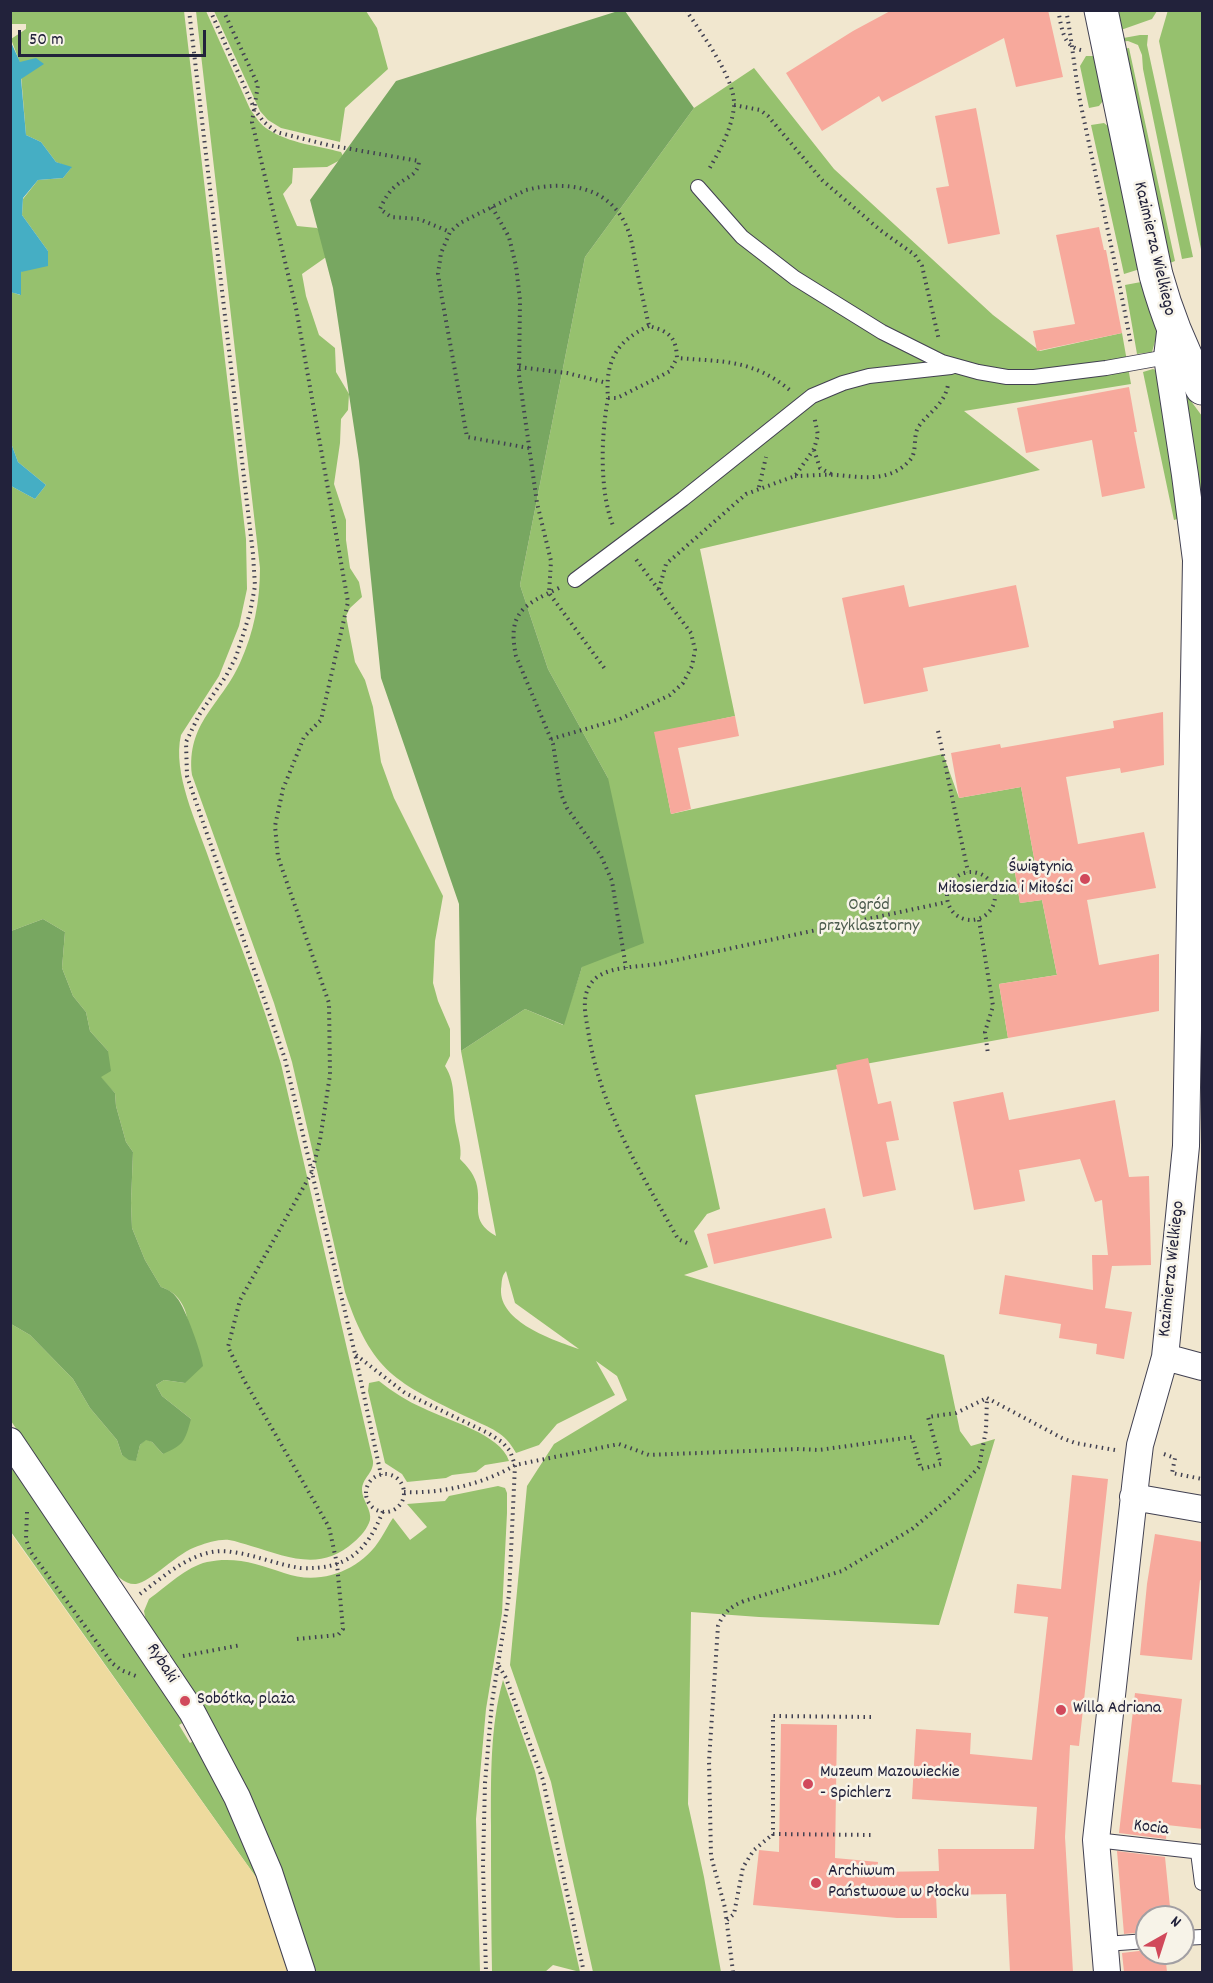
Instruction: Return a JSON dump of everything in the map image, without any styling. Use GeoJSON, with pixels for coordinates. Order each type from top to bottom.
{"type":"FeatureCollection","features":[{"type":"Feature","properties":{"kind":"street","name":"Kazimierza Wielkiego"},"geometry":{"type":"LineString","coordinates":[[1101,10],[1156,274],[1171,324],[1167,357],[1199,558],[1186,1146],[1165,1357],[1140,1445],[1133,1497],[1096,1840],[1107,1972]]}},
{"type":"Feature","properties":{"kind":"street"},"geometry":{"type":"LineString","coordinates":[[1171,324],[1180,347],[1203,388]]}},
{"type":"Feature","properties":{"kind":"street"},"geometry":{"type":"LineString","coordinates":[[1165,1357],[1203,1367]]}},
{"type":"Feature","properties":{"kind":"street","name":"Rybaki"},"geometry":{"type":"LineString","coordinates":[[10,1441],[123,1606],[192,1712],[237,1797],[269,1872],[302,1972]]}},
{"type":"Feature","properties":{"kind":"street"},"geometry":{"type":"LineString","coordinates":[[1133,1497],[1203,1509]]}},
{"type":"Feature","properties":{"kind":"lane"},"geometry":{"type":"LineString","coordinates":[[698,187],[742,237],[795,278],[882,332],[949,365],[1007,377],[1034,377],[1106,368],[1167,357]]}},
{"type":"Feature","properties":{"kind":"lane"},"geometry":{"type":"LineString","coordinates":[[575,580],[683,499],[802,402],[825,390],[869,376],[949,365]]}},
{"type":"Feature","properties":{"kind":"lane","name":"Kocia"},"geometry":{"type":"LineString","coordinates":[[1096,1840],[1200,1852]]}},
{"type":"Feature","properties":{"kind":"lane"},"geometry":{"type":"LineString","coordinates":[[1200,1852],[1202,1883]]}},
{"type":"Feature","properties":{"kind":"lane"},"geometry":{"type":"LineString","coordinates":[[1105,1944],[1135,1942]]}},
{"type":"Feature","properties":{"kind":"path"},"geometry":{"type":"LineString","coordinates":[[189,10],[255,586],[250,614],[236,657],[195,723],[186,742],[187,776],[285,1059],[355,1354],[381,1475]]}},
{"type":"Feature","properties":{"kind":"path"},"geometry":{"type":"LineString","coordinates":[[210,10],[255,110],[263,121],[276,132],[328,145],[419,161],[419,167],[415,173],[398,183],[380,209],[391,217],[419,219],[450,232]]}},
{"type":"Feature","properties":{"kind":"path"},"geometry":{"type":"LineString","coordinates":[[223,10],[258,85],[252,122],[296,308],[348,602],[321,720],[304,736],[284,789],[275,826],[278,856],[329,1003],[330,1074],[320,1140],[312,1172],[240,1300],[228,1347],[244,1380],[329,1527],[337,1564],[343,1629],[338,1635],[297,1639]]}},
{"type":"Feature","properties":{"kind":"path"},"geometry":{"type":"LineString","coordinates":[[686,10],[721,64],[732,90],[734,105],[724,141],[698,187]]}},
{"type":"Feature","properties":{"kind":"path"},"geometry":{"type":"LineString","coordinates":[[1066,10],[1080,103],[1120,282],[1132,352]]}},
{"type":"Feature","properties":{"kind":"path"},"geometry":{"type":"LineString","coordinates":[[659,589],[666,564],[746,494],[795,476],[833,474],[863,479],[874,478],[887,474],[910,460],[914,453],[918,427],[940,405],[945,396],[948,380],[949,365],[943,350],[922,266],[915,255],[880,230],[828,187],[768,116],[760,110],[734,105]]}},
{"type":"Feature","properties":{"kind":"path"},"geometry":{"type":"LineString","coordinates":[[529,448],[467,437],[438,274],[441,253],[450,232],[466,219],[526,190],[545,186],[582,189],[603,197],[613,206],[628,230],[649,326]]}},
{"type":"Feature","properties":{"kind":"path"},"geometry":{"type":"LineString","coordinates":[[492,207],[509,237],[516,266],[520,300],[519,367],[522,403],[537,503],[551,561],[549,593],[605,669]]}},
{"type":"Feature","properties":{"kind":"path"},"geometry":{"type":"LineString","coordinates":[[608,398],[617,398],[670,371],[677,358],[676,342],[665,332],[649,326]]}},
{"type":"Feature","properties":{"kind":"path"},"geometry":{"type":"LineString","coordinates":[[551,739],[620,719],[670,695],[683,682],[692,666],[695,650],[691,633],[615,531],[606,501],[604,422],[608,398],[608,372],[617,350],[625,340],[649,326]]}},
{"type":"Feature","properties":{"kind":"path"},"geometry":{"type":"LineString","coordinates":[[677,358],[749,365],[777,380],[802,402],[812,412],[817,424],[818,435],[814,449],[795,476]]}},
{"type":"Feature","properties":{"kind":"path"},"geometry":{"type":"LineString","coordinates":[[519,367],[567,373],[607,383]]}},
{"type":"Feature","properties":{"kind":"path"},"geometry":{"type":"LineString","coordinates":[[814,449],[820,468],[833,474]]}},
{"type":"Feature","properties":{"kind":"path"},"geometry":{"type":"LineString","coordinates":[[575,580],[523,608],[516,617],[513,641],[516,656],[551,739],[561,794],[567,808],[588,836],[608,869],[626,968]]}},
{"type":"Feature","properties":{"kind":"path"},"geometry":{"type":"LineString","coordinates":[[938,731],[968,872]]}},
{"type":"Feature","properties":{"kind":"path"},"geometry":{"type":"LineString","coordinates":[[968,872],[984,875],[994,887],[996,895],[992,910],[979,920],[963,919],[956,915],[947,902],[954,879],[968,872]]}},
{"type":"Feature","properties":{"kind":"path"},"geometry":{"type":"LineString","coordinates":[[687,1243],[678,1239],[613,1119],[589,1041],[584,997],[589,987],[596,978],[626,968],[658,964],[947,902]]}},
{"type":"Feature","properties":{"kind":"path"},"geometry":{"type":"LineString","coordinates":[[979,920],[993,1005],[985,1032],[988,1054]]}},
{"type":"Feature","properties":{"kind":"path"},"geometry":{"type":"LineString","coordinates":[[355,1354],[405,1394],[488,1433],[502,1442],[510,1451],[515,1465],[509,1595],[492,1702],[485,1783],[483,1865],[486,1972]]}},
{"type":"Feature","properties":{"kind":"path"},"geometry":{"type":"LineString","coordinates":[[404,1492],[424,1493],[480,1481],[515,1465],[619,1444],[649,1455],[819,1450],[912,1437],[921,1469],[941,1464],[928,1418],[956,1413],[987,1398]]}},
{"type":"Feature","properties":{"kind":"path"},"geometry":{"type":"LineString","coordinates":[[987,1398],[1075,1443],[1119,1451],[1122,1441],[1140,1445],[1175,1458],[1172,1473],[1203,1479]]}},
{"type":"Feature","properties":{"kind":"path"},"geometry":{"type":"LineString","coordinates":[[733,1972],[726,1921],[711,1857],[710,1761],[718,1626],[723,1614],[732,1606],[744,1601],[842,1571],[912,1529],[953,1495],[979,1467],[986,1430],[987,1398]]}},
{"type":"Feature","properties":{"kind":"path"},"geometry":{"type":"LineString","coordinates":[[386,1474],[397,1478],[404,1492],[404,1498],[398,1507],[388,1512],[372,1506],[367,1494],[370,1482],[386,1474]]}},
{"type":"Feature","properties":{"kind":"path"},"geometry":{"type":"LineString","coordinates":[[123,1606],[180,1564],[202,1554],[220,1550],[302,1568],[314,1569],[337,1564],[361,1550],[375,1531],[383,1511]]}},
{"type":"Feature","properties":{"kind":"path"},"geometry":{"type":"LineString","coordinates":[[498,1666],[506,1678],[543,1780],[583,1968]]}},
{"type":"Feature","properties":{"kind":"path"},"geometry":{"type":"LineString","coordinates":[[772,1833],[773,1716],[871,1717]]}},
{"type":"Feature","properties":{"kind":"path"},"geometry":{"type":"LineString","coordinates":[[773,1742],[781,1742]]}},
{"type":"Feature","properties":{"kind":"path"},"geometry":{"type":"LineString","coordinates":[[726,1921],[734,1914],[743,1867],[754,1850],[772,1833],[872,1835]]}},
{"type":"Feature","properties":{"kind":"green space"},"geometry":{"type":"Polygon","coordinates":[[[1168,10],[1202,11],[1202,254],[1159,41],[1168,10]]]}},
{"type":"Feature","properties":{"kind":"green space"},"geometry":{"type":"Polygon","coordinates":[[[10,11],[184,11],[246,539],[247,589],[239,626],[219,676],[181,735],[180,765],[192,814],[256,987],[281,1064],[373,1461],[372,1469],[362,1490],[370,1512],[369,1523],[354,1542],[329,1557],[304,1559],[291,1557],[234,1541],[221,1540],[190,1549],[142,1582],[128,1583],[110,1568],[11,1421],[11,1324],[30,1335],[73,1379],[90,1408],[117,1440],[122,1455],[136,1460],[140,1445],[146,1439],[163,1454],[191,1419],[162,1396],[156,1385],[164,1380],[185,1383],[189,1342],[187,1315],[182,1303],[161,1287],[145,1260],[132,1228],[133,1152],[126,1142],[116,1106],[115,1093],[100,1077],[108,1051],[90,1031],[86,1012],[73,996],[62,968],[65,932],[43,919],[11,931],[11,486],[35,499],[46,485],[18,462],[11,443],[11,292],[20,295],[21,272],[48,251],[22,215],[23,199],[38,180],[63,178],[71,168],[56,162],[41,142],[26,135],[20,63],[11,39],[26,29],[26,24],[11,24],[10,11]]]}},
{"type":"Feature","properties":{"kind":"green space","name":"Ogród przyklasztorny"},"geometry":{"type":"Polygon","coordinates":[[[196,11],[206,11],[250,109],[263,126],[285,138],[341,152],[344,158],[327,167],[293,168],[292,183],[283,194],[297,226],[317,228],[328,241],[329,255],[302,274],[306,296],[319,335],[335,348],[336,372],[349,394],[348,410],[341,419],[334,484],[346,520],[350,568],[359,582],[362,597],[350,608],[346,616],[355,662],[365,680],[373,707],[381,762],[394,798],[443,896],[435,941],[433,983],[450,1029],[450,1056],[445,1066],[453,1087],[460,1159],[470,1170],[476,1182],[479,1218],[487,1230],[496,1236],[461,1051],[525,1009],[563,1025],[582,967],[608,778],[548,669],[520,585],[585,257],[694,108],[754,68],[834,169],[993,315],[1040,351],[1122,333],[1131,384],[964,411],[1040,470],[700,549],[735,716],[655,733],[671,814],[943,754],[959,798],[1021,787],[1035,863],[1014,867],[1020,903],[1042,900],[1057,975],[999,984],[1008,1038],[695,1095],[720,1209],[707,1214],[694,1231],[708,1267],[684,1275],[944,1355],[960,1431],[971,1446],[995,1439],[939,1625],[691,1612],[688,1804],[721,1972],[593,1972],[551,1782],[510,1665],[527,1486],[554,1444],[627,1400],[617,1376],[596,1361],[615,1395],[557,1424],[539,1445],[516,1453],[507,1440],[496,1431],[423,1395],[390,1372],[366,1341],[345,1292],[292,1062],[274,1003],[192,775],[194,741],[207,715],[232,678],[249,640],[259,592],[260,568],[196,11]],[[506,1271],[502,1277],[501,1289],[503,1301],[509,1311],[518,1320],[542,1335],[579,1349],[515,1303],[506,1271]]]}},
{"type":"Feature","properties":{"kind":"green space"},"geometry":{"type":"Polygon","coordinates":[[[214,11],[366,11],[377,28],[388,69],[345,108],[340,142],[281,128],[268,120],[260,111],[214,11]]]}},
{"type":"Feature","properties":{"kind":"green space"},"geometry":{"type":"Polygon","coordinates":[[[618,11],[625,11],[694,108],[585,257],[520,585],[548,669],[608,778],[644,943],[582,967],[564,1025],[525,1009],[461,1051],[459,904],[381,678],[359,461],[333,288],[310,200],[396,81],[618,11]]]}},
{"type":"Feature","properties":{"kind":"green space"},"geometry":{"type":"Polygon","coordinates":[[[1115,11],[1157,11],[1152,19],[1118,31],[1115,11]]]}},
{"type":"Feature","properties":{"kind":"green space"},"geometry":{"type":"Polygon","coordinates":[[[1148,35],[1147,45],[1193,257],[1182,259],[1142,55],[1138,45],[1128,41],[1119,42],[1118,39],[1148,35]]]}},
{"type":"Feature","properties":{"kind":"green space"},"geometry":{"type":"Polygon","coordinates":[[[1129,48],[1175,261],[1170,263],[1123,49],[1129,48]]]}},
{"type":"Feature","properties":{"kind":"green space"},"geometry":{"type":"Polygon","coordinates":[[[1086,56],[1097,56],[1106,97],[1099,106],[1089,108],[1080,66],[1086,56]]]}},
{"type":"Feature","properties":{"kind":"green space"},"geometry":{"type":"Polygon","coordinates":[[[1104,123],[1113,130],[1140,269],[1124,274],[1091,125],[1104,123]]]}},
{"type":"Feature","properties":{"kind":"green space"},"geometry":{"type":"Polygon","coordinates":[[[1141,282],[1158,331],[1152,352],[1137,354],[1125,285],[1141,282]]]}},
{"type":"Feature","properties":{"kind":"green space"},"geometry":{"type":"Polygon","coordinates":[[[1153,369],[1158,371],[1184,517],[1174,520],[1143,372],[1153,369]]]}},
{"type":"Feature","properties":{"kind":"green space"},"geometry":{"type":"Polygon","coordinates":[[[1185,393],[1202,416],[1202,538],[1185,393]]]}},
{"type":"Feature","properties":{"kind":"green space"},"geometry":{"type":"Polygon","coordinates":[[[43,919],[65,932],[62,968],[73,996],[86,1012],[90,1031],[108,1051],[111,1071],[101,1077],[115,1093],[116,1106],[126,1142],[133,1152],[132,1228],[145,1260],[161,1287],[172,1292],[180,1303],[193,1331],[203,1366],[185,1383],[164,1380],[156,1385],[162,1396],[191,1419],[180,1445],[163,1454],[152,1442],[146,1440],[140,1445],[136,1461],[129,1460],[122,1455],[117,1440],[90,1408],[73,1379],[30,1335],[11,1324],[11,931],[43,919]]]}},
{"type":"Feature","properties":{"kind":"green space"},"geometry":{"type":"Polygon","coordinates":[[[379,1381],[411,1402],[484,1436],[504,1451],[509,1461],[485,1465],[476,1472],[407,1482],[402,1474],[385,1463],[368,1391],[369,1383],[379,1381]]]}},
{"type":"Feature","properties":{"kind":"green space"},"geometry":{"type":"Polygon","coordinates":[[[10,1459],[184,1722],[179,1725],[190,1743],[195,1740],[229,1809],[258,1880],[11,1532],[10,1459]]]}},
{"type":"Feature","properties":{"kind":"green space"},"geometry":{"type":"Polygon","coordinates":[[[498,1486],[505,1488],[507,1493],[507,1513],[502,1613],[486,1709],[476,1819],[480,1972],[314,1972],[146,1622],[144,1611],[149,1599],[184,1572],[199,1564],[217,1560],[246,1562],[298,1577],[312,1578],[338,1573],[351,1567],[373,1550],[393,1518],[410,1540],[427,1527],[407,1504],[445,1501],[449,1496],[498,1486]]]}},
{"type":"Feature","properties":{"kind":"green space"},"geometry":{"type":"Polygon","coordinates":[[[503,1680],[535,1771],[580,1972],[553,1965],[545,1972],[492,1972],[491,1771],[493,1734],[503,1680]]]}},
{"type":"Feature","properties":{"kind":"sand"},"geometry":{"type":"Polygon","coordinates":[[[10,1532],[258,1880],[290,1972],[11,1972],[10,1532]]]}},
{"type":"Feature","properties":{"kind":"water"},"geometry":{"type":"Polygon","coordinates":[[[10,40],[20,62],[36,58],[44,64],[21,79],[26,135],[41,142],[56,162],[72,167],[63,178],[38,180],[23,198],[22,215],[48,251],[48,266],[21,272],[21,295],[10,292],[10,40]]]}},
{"type":"Feature","properties":{"kind":"water"},"geometry":{"type":"Polygon","coordinates":[[[11,443],[18,462],[46,485],[35,499],[11,486],[11,443]]]}},
{"type":"Feature","properties":{"kind":"building"},"geometry":{"type":"Polygon","coordinates":[[[892,10],[1048,10],[1063,77],[1016,87],[1004,38],[882,102],[879,96],[822,131],[786,73],[853,31],[892,10]]]}},
{"type":"Feature","properties":{"kind":"building"},"geometry":{"type":"Polygon","coordinates":[[[976,108],[1000,234],[948,244],[936,188],[949,186],[935,116],[976,108]]]}},
{"type":"Feature","properties":{"kind":"building"},"geometry":{"type":"Polygon","coordinates":[[[1099,227],[1104,250],[1106,250],[1122,333],[1037,351],[1033,331],[1075,324],[1056,235],[1099,227]]]}},
{"type":"Feature","properties":{"kind":"building"},"geometry":{"type":"Polygon","coordinates":[[[1129,387],[1137,432],[1134,432],[1145,488],[1102,497],[1092,440],[1026,453],[1017,408],[1129,387]]]}},
{"type":"Feature","properties":{"kind":"building"},"geometry":{"type":"Polygon","coordinates":[[[904,585],[909,607],[1016,585],[1029,647],[923,668],[928,691],[864,704],[842,598],[904,585]]]}},
{"type":"Feature","properties":{"kind":"building","name":"Świątynia Miłosierdzia i Miłości"},"geometry":{"type":"Polygon","coordinates":[[[1163,712],[1164,765],[1121,773],[1120,768],[1066,777],[1078,844],[1144,832],[1156,888],[1087,900],[1099,965],[1159,954],[1159,1011],[1008,1038],[999,984],[1057,975],[1042,900],[1020,903],[1014,866],[1035,863],[1021,787],[959,798],[951,753],[1000,744],[1001,748],[1114,728],[1113,721],[1163,712]]]}},
{"type":"Feature","properties":{"kind":"building"},"geometry":{"type":"Polygon","coordinates":[[[735,716],[739,736],[678,748],[691,809],[671,814],[654,732],[735,716]]]}},
{"type":"Feature","properties":{"kind":"building"},"geometry":{"type":"Polygon","coordinates":[[[868,1058],[878,1104],[891,1101],[899,1140],[886,1142],[896,1190],[863,1197],[836,1065],[868,1058]]]}},
{"type":"Feature","properties":{"kind":"building"},"geometry":{"type":"Polygon","coordinates":[[[1003,1092],[1009,1120],[1115,1100],[1129,1177],[1149,1176],[1151,1265],[1112,1266],[1105,1308],[1132,1312],[1124,1359],[1096,1354],[1097,1344],[1059,1338],[1061,1324],[999,1314],[1005,1275],[1093,1290],[1092,1255],[1108,1255],[1102,1200],[1095,1202],[1080,1159],[1019,1170],[1025,1201],[974,1210],[953,1102],[1003,1092]]]}},
{"type":"Feature","properties":{"kind":"building"},"geometry":{"type":"Polygon","coordinates":[[[825,1208],[832,1238],[714,1264],[707,1234],[825,1208]]]}},
{"type":"Feature","properties":{"kind":"building"},"geometry":{"type":"Polygon","coordinates":[[[1072,1475],[1108,1479],[1079,1746],[1070,1745],[1065,1837],[1073,1972],[1010,1972],[1006,1894],[936,1895],[937,1918],[897,1918],[753,1905],[759,1850],[779,1852],[781,1724],[837,1725],[835,1858],[878,1862],[877,1872],[939,1871],[938,1849],[1034,1849],[1037,1807],[912,1799],[916,1729],[971,1733],[970,1754],[1032,1760],[1048,1617],[1014,1613],[1017,1584],[1061,1589],[1072,1475]]]}},
{"type":"Feature","properties":{"kind":"building"},"geometry":{"type":"Polygon","coordinates":[[[1155,1534],[1203,1542],[1203,1581],[1200,1580],[1192,1660],[1140,1655],[1155,1534]]]}},
{"type":"Feature","properties":{"kind":"building"},"geometry":{"type":"Polygon","coordinates":[[[1135,1693],[1182,1699],[1172,1782],[1203,1785],[1203,1829],[1167,1825],[1166,1839],[1119,1833],[1135,1693]]]}},
{"type":"Feature","properties":{"kind":"building"},"geometry":{"type":"Polygon","coordinates":[[[1117,1851],[1165,1857],[1170,1905],[1135,1905],[1135,1933],[1124,1934],[1117,1851]]]}},
{"type":"Feature","properties":{"kind":"building"},"geometry":{"type":"Polygon","coordinates":[[[1135,1951],[1135,1965],[1166,1965],[1167,1972],[1124,1972],[1122,1953],[1135,1951]]]}},
{"type":"Feature","properties":{"kind":"place","name":"Świątynia Miłosierdzia i Miłości"},"geometry":{"type":"Point","coordinates":[1085,879]}},
{"type":"Feature","properties":{"kind":"place","name":"Sobótka, plaża"},"geometry":{"type":"Point","coordinates":[185,1701]}},
{"type":"Feature","properties":{"kind":"place","name":"Willa Adriana"},"geometry":{"type":"Point","coordinates":[1061,1710]}},
{"type":"Feature","properties":{"kind":"place","name":"Muzeum Mazowieckie - Spichlerz"},"geometry":{"type":"Point","coordinates":[808,1784]}},
{"type":"Feature","properties":{"kind":"place","name":"Archiwum Państwowe w Płocku"},"geometry":{"type":"Point","coordinates":[816,1883]}}]}
